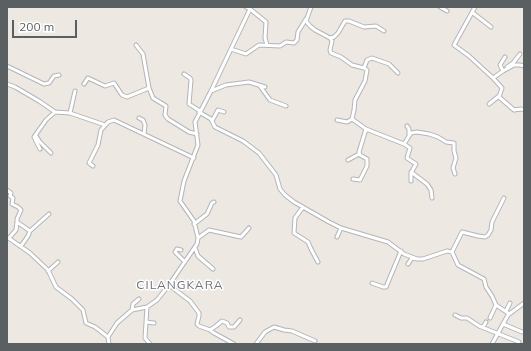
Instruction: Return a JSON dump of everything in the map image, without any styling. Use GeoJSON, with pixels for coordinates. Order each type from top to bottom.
{"type":"FeatureCollection","features":[{"type":"Feature","properties":{"kind":"street"},"geometry":{"type":"LineString","coordinates":[[246,7],[250,8],[266,22],[266,43]]}},
{"type":"Feature","properties":{"kind":"street"},"geometry":{"type":"LineString","coordinates":[[231,49],[246,54],[257,46],[266,43],[280,46],[286,42],[292,43],[296,41],[298,32],[311,7]]}},
{"type":"Feature","properties":{"kind":"street"},"geometry":{"type":"LineString","coordinates":[[440,7],[447,11]]}},
{"type":"Feature","properties":{"kind":"street"},"geometry":{"type":"LineString","coordinates":[[475,7],[473,13],[462,28],[454,45],[471,58],[502,88],[499,96],[489,104]]}},
{"type":"Feature","properties":{"kind":"street"},"geometry":{"type":"LineString","coordinates":[[109,344],[108,337],[118,323],[132,310],[147,307],[161,296],[197,244],[198,238],[194,224],[189,213],[180,201],[184,181],[198,145],[194,125],[250,8]]}},
{"type":"Feature","properties":{"kind":"street"},"geometry":{"type":"LineString","coordinates":[[473,13],[491,27]]}},
{"type":"Feature","properties":{"kind":"street"},"geometry":{"type":"LineString","coordinates":[[306,19],[310,26],[330,38],[332,41],[330,50],[331,53],[341,57],[352,66],[364,68]]}},
{"type":"Feature","properties":{"kind":"street"},"geometry":{"type":"LineString","coordinates":[[330,38],[337,34],[343,22],[347,21],[364,27],[376,26],[384,31]]}},
{"type":"Feature","properties":{"kind":"street"},"geometry":{"type":"LineString","coordinates":[[136,45],[143,54],[149,88],[153,98],[166,106],[165,115],[168,119],[189,132],[197,134]]}},
{"type":"Feature","properties":{"kind":"street"},"geometry":{"type":"LineString","coordinates":[[493,78],[513,63],[520,54]]}},
{"type":"Feature","properties":{"kind":"street"},"geometry":{"type":"LineString","coordinates":[[503,70],[500,65],[505,57]]}},
{"type":"Feature","properties":{"kind":"street"},"geometry":{"type":"LineString","coordinates":[[337,120],[347,122],[352,119],[355,100],[366,77],[366,70],[364,68],[367,60],[372,58],[389,64],[398,73]]}},
{"type":"Feature","properties":{"kind":"street"},"geometry":{"type":"LineString","coordinates":[[503,70],[516,65],[524,66]]}},
{"type":"Feature","properties":{"kind":"street"},"geometry":{"type":"LineString","coordinates":[[7,66],[44,84],[48,83],[54,76],[59,75]]}},
{"type":"Feature","properties":{"kind":"street"},"geometry":{"type":"LineString","coordinates":[[184,74],[190,78],[189,104],[210,119],[215,127],[244,141],[259,153],[276,175],[278,185],[282,191],[302,207],[341,228],[387,242],[412,258],[420,259],[444,252],[452,252]]}},
{"type":"Feature","properties":{"kind":"street"},"geometry":{"type":"LineString","coordinates":[[84,84],[88,78],[105,86],[114,83],[122,95],[127,97],[149,88]]}},
{"type":"Feature","properties":{"kind":"street"},"geometry":{"type":"LineString","coordinates":[[211,91],[218,90],[224,86],[249,82],[265,87]]}},
{"type":"Feature","properties":{"kind":"street"},"geometry":{"type":"LineString","coordinates":[[7,85],[15,87],[55,112],[70,113],[105,125]]}},
{"type":"Feature","properties":{"kind":"street"},"geometry":{"type":"LineString","coordinates":[[259,85],[270,100],[286,106]]}},
{"type":"Feature","properties":{"kind":"street"},"geometry":{"type":"LineString","coordinates":[[70,113],[75,91]]}},
{"type":"Feature","properties":{"kind":"street"},"geometry":{"type":"LineString","coordinates":[[499,96],[514,110],[524,110]]}},
{"type":"Feature","properties":{"kind":"street"},"geometry":{"type":"LineString","coordinates":[[212,121],[218,110],[224,112]]}},
{"type":"Feature","properties":{"kind":"street"},"geometry":{"type":"LineString","coordinates":[[40,148],[34,138],[46,120],[55,112]]}},
{"type":"Feature","properties":{"kind":"street"},"geometry":{"type":"LineString","coordinates":[[139,118],[143,120],[145,125],[144,134]]}},
{"type":"Feature","properties":{"kind":"street"},"geometry":{"type":"LineString","coordinates":[[352,119],[366,129],[404,144],[410,149],[407,158],[421,166]]}},
{"type":"Feature","properties":{"kind":"street"},"geometry":{"type":"LineString","coordinates":[[92,166],[89,163],[98,145],[102,130],[108,122],[114,120],[194,158]]}},
{"type":"Feature","properties":{"kind":"street"},"geometry":{"type":"LineString","coordinates":[[407,126],[410,135]]}},
{"type":"Feature","properties":{"kind":"street"},"geometry":{"type":"LineString","coordinates":[[348,160],[359,154],[366,129]]}},
{"type":"Feature","properties":{"kind":"street"},"geometry":{"type":"LineString","coordinates":[[404,144],[414,132],[434,135],[446,142],[454,143],[456,158],[453,168],[455,174]]}},
{"type":"Feature","properties":{"kind":"street"},"geometry":{"type":"LineString","coordinates":[[36,136],[51,153]]}},
{"type":"Feature","properties":{"kind":"street"},"geometry":{"type":"LineString","coordinates":[[353,179],[360,180],[366,166],[367,159],[359,154]]}},
{"type":"Feature","properties":{"kind":"street"},"geometry":{"type":"LineString","coordinates":[[411,181],[411,172],[416,164]]}},
{"type":"Feature","properties":{"kind":"street"},"geometry":{"type":"LineString","coordinates":[[411,172],[427,184],[431,190],[432,198]]}},
{"type":"Feature","properties":{"kind":"street"},"geometry":{"type":"LineString","coordinates":[[7,190],[11,193],[10,196],[13,198],[12,204],[21,210],[17,219],[16,230],[8,237],[33,256],[48,271],[56,287],[72,299],[82,310],[86,323],[95,327],[108,337]]}},
{"type":"Feature","properties":{"kind":"street"},"geometry":{"type":"LineString","coordinates":[[452,252],[462,232],[483,237],[488,235],[491,230],[492,222],[504,198]]}},
{"type":"Feature","properties":{"kind":"street"},"geometry":{"type":"LineString","coordinates":[[194,224],[207,214],[212,203],[214,202]]}},
{"type":"Feature","properties":{"kind":"street"},"geometry":{"type":"LineString","coordinates":[[302,207],[295,218],[294,233],[308,242],[318,262]]}},
{"type":"Feature","properties":{"kind":"street"},"geometry":{"type":"LineString","coordinates":[[21,246],[30,231],[49,214]]}},
{"type":"Feature","properties":{"kind":"street"},"geometry":{"type":"LineString","coordinates":[[17,222],[30,231]]}},
{"type":"Feature","properties":{"kind":"street"},"geometry":{"type":"LineString","coordinates":[[198,238],[209,230],[241,236],[249,228]]}},
{"type":"Feature","properties":{"kind":"street"},"geometry":{"type":"LineString","coordinates":[[337,237],[341,228]]}},
{"type":"Feature","properties":{"kind":"street"},"geometry":{"type":"LineString","coordinates":[[182,250],[178,248],[175,252],[185,262]]}},
{"type":"Feature","properties":{"kind":"street"},"geometry":{"type":"LineString","coordinates":[[195,248],[198,256],[213,268]]}},
{"type":"Feature","properties":{"kind":"street"},"geometry":{"type":"LineString","coordinates":[[372,283],[386,287],[401,251]]}},
{"type":"Feature","properties":{"kind":"street"},"geometry":{"type":"LineString","coordinates":[[452,252],[458,265],[484,279],[486,287],[496,305],[506,311],[508,315]]}},
{"type":"Feature","properties":{"kind":"street"},"geometry":{"type":"LineString","coordinates":[[408,264],[412,258]]}},
{"type":"Feature","properties":{"kind":"street"},"geometry":{"type":"LineString","coordinates":[[48,271],[58,262]]}},
{"type":"Feature","properties":{"kind":"street"},"geometry":{"type":"LineString","coordinates":[[169,285],[190,301],[198,313],[197,325],[210,330],[234,344]]}},
{"type":"Feature","properties":{"kind":"street"},"geometry":{"type":"LineString","coordinates":[[132,310],[133,304],[139,299]]}},
{"type":"Feature","properties":{"kind":"street"},"geometry":{"type":"LineString","coordinates":[[506,311],[510,303]]}},
{"type":"Feature","properties":{"kind":"street"},"geometry":{"type":"LineString","coordinates":[[492,344],[508,315],[524,303]]}},
{"type":"Feature","properties":{"kind":"street"},"geometry":{"type":"LineString","coordinates":[[490,318],[496,305]]}},
{"type":"Feature","properties":{"kind":"street"},"geometry":{"type":"LineString","coordinates":[[147,307],[145,338],[150,344]]}},
{"type":"Feature","properties":{"kind":"street"},"geometry":{"type":"LineString","coordinates":[[454,315],[461,318],[467,318],[498,334],[519,342]]}},
{"type":"Feature","properties":{"kind":"street"},"geometry":{"type":"LineString","coordinates":[[210,330],[222,321],[227,323],[229,327],[234,327],[240,320]]}},
{"type":"Feature","properties":{"kind":"street"},"geometry":{"type":"LineString","coordinates":[[146,322],[154,323]]}},
{"type":"Feature","properties":{"kind":"street"},"geometry":{"type":"LineString","coordinates":[[483,327],[486,322]]}},
{"type":"Feature","properties":{"kind":"street"},"geometry":{"type":"LineString","coordinates":[[503,324],[522,332]]}},
{"type":"Feature","properties":{"kind":"street"},"geometry":{"type":"LineString","coordinates":[[256,344],[265,332],[274,327],[292,331],[315,341]]}},
{"type":"Feature","properties":{"kind":"district","name":"CILANGKARA"},"geometry":{"type":"Point","coordinates":[180,285]}}]}
